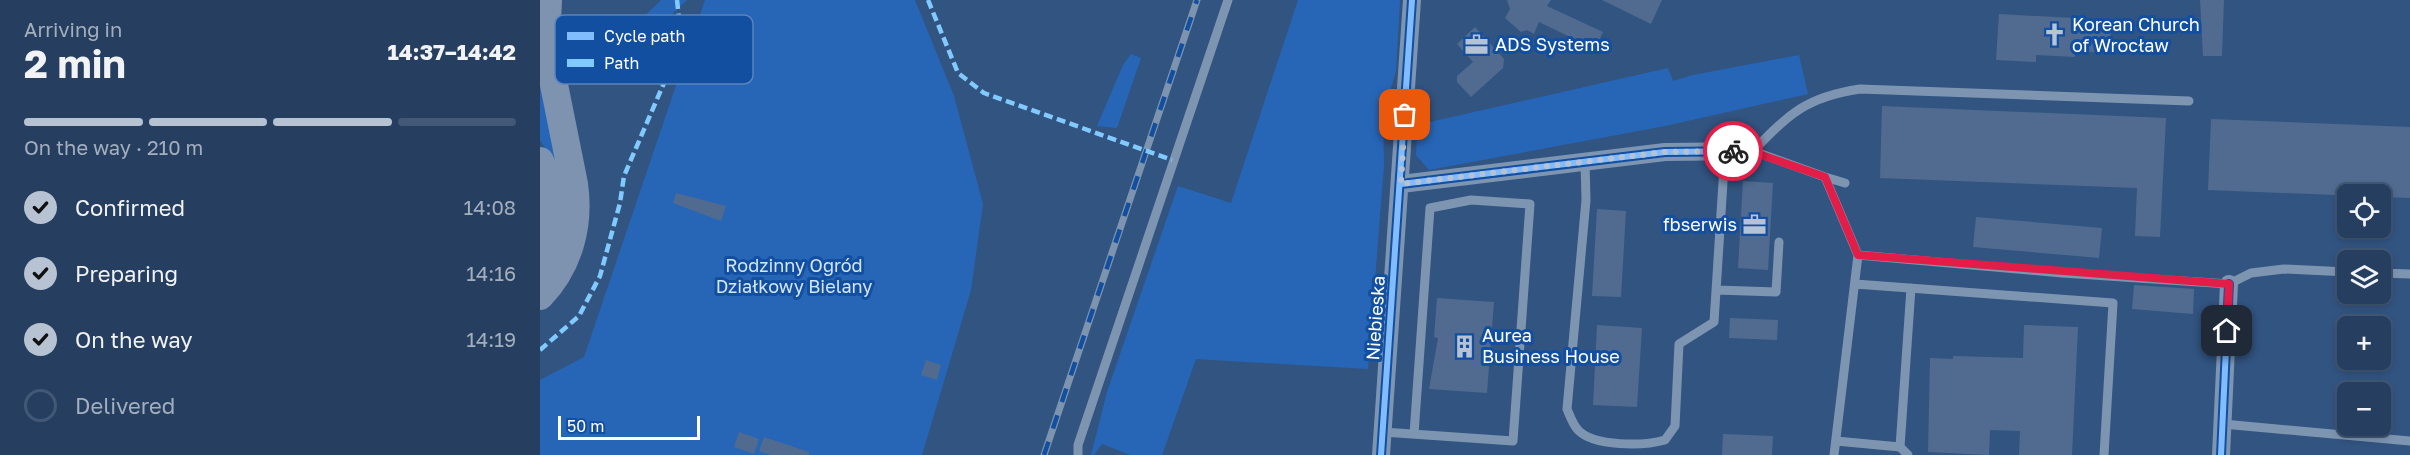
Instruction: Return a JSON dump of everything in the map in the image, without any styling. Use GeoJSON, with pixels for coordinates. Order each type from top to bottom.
{"type":"FeatureCollection","features":[{"type":"Feature","properties":{"kind":"main road"},"geometry":{"type":"LineString","coordinates":[[540,296],[556,277],[570,249],[576,206],[546,45],[544,26],[548,0]]}},
{"type":"Feature","properties":{"kind":"main road"},"geometry":{"type":"LineString","coordinates":[[540,160],[546,173],[553,206],[549,243],[540,265]]}},
{"type":"Feature","properties":{"kind":"street","name":"Niebieska"},"geometry":{"type":"LineString","coordinates":[[1381,455],[1412,0]]}},
{"type":"Feature","properties":{"kind":"street"},"geometry":{"type":"LineString","coordinates":[[1401,184],[1665,152],[1753,152]]}},
{"type":"Feature","properties":{"kind":"street"},"geometry":{"type":"LineString","coordinates":[[2221,455],[2229,284]]}},
{"type":"Feature","properties":{"kind":"lane"},"geometry":{"type":"LineString","coordinates":[[1078,455],[1078,445],[1227,0]]}},
{"type":"Feature","properties":{"kind":"lane"},"geometry":{"type":"LineString","coordinates":[[1845,183],[1753,152],[1785,117],[1813,102],[1839,92],[1860,89],[2190,101]]}},
{"type":"Feature","properties":{"kind":"lane"},"geometry":{"type":"LineString","coordinates":[[1585,161],[1586,200],[1567,409],[1578,429],[1592,440],[1650,444],[1665,440],[1675,426],[1679,344],[1714,322],[1725,151]]}},
{"type":"Feature","properties":{"kind":"lane"},"geometry":{"type":"LineString","coordinates":[[1825,177],[1858,255],[1834,455]]}},
{"type":"Feature","properties":{"kind":"lane"},"geometry":{"type":"LineString","coordinates":[[1383,432],[1513,441],[1530,204],[1471,200],[1430,208],[1414,434]]}},
{"type":"Feature","properties":{"kind":"lane"},"geometry":{"type":"LineString","coordinates":[[1716,290],[1776,292],[1779,242]]}},
{"type":"Feature","properties":{"kind":"lane"},"geometry":{"type":"LineString","coordinates":[[1858,255],[2229,284],[2251,273],[2284,269],[2337,271]]}},
{"type":"Feature","properties":{"kind":"lane"},"geometry":{"type":"LineString","coordinates":[[2391,273],[2410,274]]}},
{"type":"Feature","properties":{"kind":"lane"},"geometry":{"type":"LineString","coordinates":[[1855,284],[2113,303],[2104,455]]}},
{"type":"Feature","properties":{"kind":"lane"},"geometry":{"type":"LineString","coordinates":[[1900,447],[1911,288]]}},
{"type":"Feature","properties":{"kind":"lane"},"geometry":{"type":"LineString","coordinates":[[2223,424],[2410,441]]}},
{"type":"Feature","properties":{"kind":"lane"},"geometry":{"type":"LineString","coordinates":[[1836,441],[1900,447],[1908,455]]}},
{"type":"Feature","properties":{"kind":"green space"},"geometry":{"type":"Polygon","coordinates":[[[661,0],[687,0],[671,15],[646,15],[661,0]]]}},
{"type":"Feature","properties":{"kind":"green space","name":"Rodzinny Ogród Działkowy Bielany"},"geometry":{"type":"Polygon","coordinates":[[[705,0],[915,0],[954,96],[983,204],[971,290],[922,455],[540,455],[540,380],[584,357],[677,84],[753,84],[753,15],[700,15],[705,0]]]}},
{"type":"Feature","properties":{"kind":"green space"},"geometry":{"type":"Polygon","coordinates":[[[1298,0],[1400,0],[1396,71],[1383,115],[1384,165],[1368,369],[1196,359],[1162,455],[1130,455],[1102,444],[1094,455],[1091,455],[1107,392],[1178,186],[1231,203],[1298,0]]]}},
{"type":"Feature","properties":{"kind":"green space"},"geometry":{"type":"Polygon","coordinates":[[[1131,54],[1141,58],[1117,128],[1097,126],[1123,65],[1131,54]]]}},
{"type":"Feature","properties":{"kind":"green space"},"geometry":{"type":"Polygon","coordinates":[[[1799,55],[1808,94],[1665,126],[1429,170],[1416,155],[1417,132],[1421,124],[1668,68],[1673,81],[1693,75],[1799,55]]]}},
{"type":"Feature","properties":{"kind":"green space"},"geometry":{"type":"Polygon","coordinates":[[[540,61],[557,162],[550,156],[540,140],[540,61]]]}},
{"type":"Feature","properties":{"kind":"building"},"geometry":{"type":"Polygon","coordinates":[[[1507,0],[1551,0],[1547,6],[1603,32],[1595,49],[1539,22],[1534,34],[1527,30],[1521,32],[1505,18],[1510,9],[1507,0]]]}},
{"type":"Feature","properties":{"kind":"building"},"geometry":{"type":"Polygon","coordinates":[[[1602,0],[1662,0],[1651,24],[1602,0]]]}},
{"type":"Feature","properties":{"kind":"building"},"geometry":{"type":"Polygon","coordinates":[[[2200,0],[2224,0],[2222,56],[2203,56],[2200,0]]]}},
{"type":"Feature","properties":{"kind":"building","name":"Korean Church of Wrocław"},"geometry":{"type":"Polygon","coordinates":[[[1999,14],[2111,20],[2110,53],[2075,51],[2075,57],[2036,55],[2036,62],[1996,60],[1999,14]]]}},
{"type":"Feature","properties":{"kind":"building"},"geometry":{"type":"Polygon","coordinates":[[[1475,27],[1504,59],[1503,68],[1471,97],[1457,82],[1457,76],[1473,62],[1457,44],[1475,27]]]}},
{"type":"Feature","properties":{"kind":"building"},"geometry":{"type":"Polygon","coordinates":[[[1882,106],[2166,118],[2160,237],[2135,236],[2137,188],[1880,178],[1882,106]]]}},
{"type":"Feature","properties":{"kind":"building"},"geometry":{"type":"Polygon","coordinates":[[[2211,119],[2410,127],[2410,198],[2391,197],[2391,184],[2337,184],[2337,195],[2208,190],[2211,119]]]}},
{"type":"Feature","properties":{"kind":"building","name":"fbserwis"},"geometry":{"type":"Polygon","coordinates":[[[1743,181],[1773,183],[1768,270],[1738,268],[1743,181]]]}},
{"type":"Feature","properties":{"kind":"building"},"geometry":{"type":"Polygon","coordinates":[[[676,193],[726,206],[721,221],[673,203],[676,193]]]}},
{"type":"Feature","properties":{"kind":"building"},"geometry":{"type":"Polygon","coordinates":[[[1597,209],[1626,211],[1621,297],[1592,296],[1597,209]]]}},
{"type":"Feature","properties":{"kind":"building"},"geometry":{"type":"Polygon","coordinates":[[[1976,217],[2102,228],[2099,258],[1973,247],[1976,217]]]}},
{"type":"Feature","properties":{"kind":"building"},"geometry":{"type":"Polygon","coordinates":[[[2134,285],[2194,289],[2193,314],[2132,309],[2134,285]]]}},
{"type":"Feature","properties":{"kind":"building","name":"Aurea Business House"},"geometry":{"type":"Polygon","coordinates":[[[1437,298],[1494,302],[1487,393],[1429,389],[1438,338],[1434,337],[1437,298]]]}},
{"type":"Feature","properties":{"kind":"building"},"geometry":{"type":"Polygon","coordinates":[[[1730,318],[1778,320],[1777,340],[1729,338],[1730,318]]]}},
{"type":"Feature","properties":{"kind":"building"},"geometry":{"type":"Polygon","coordinates":[[[1597,325],[1642,328],[1637,407],[1593,405],[1597,325]]]}},
{"type":"Feature","properties":{"kind":"building"},"geometry":{"type":"Polygon","coordinates":[[[2024,325],[2078,327],[2072,455],[2019,455],[2020,431],[1990,430],[1989,455],[1928,452],[1930,358],[1953,359],[1953,356],[2023,358],[2024,325]]]}},
{"type":"Feature","properties":{"kind":"building"},"geometry":{"type":"Polygon","coordinates":[[[926,360],[941,365],[937,380],[921,375],[926,360]]]}},
{"type":"Feature","properties":{"kind":"building"},"geometry":{"type":"Polygon","coordinates":[[[739,432],[759,439],[754,454],[734,447],[739,432]]]}},
{"type":"Feature","properties":{"kind":"building"},"geometry":{"type":"Polygon","coordinates":[[[1723,434],[1773,436],[1772,455],[1722,455],[1723,434]]]}},
{"type":"Feature","properties":{"kind":"building"},"geometry":{"type":"Polygon","coordinates":[[[764,437],[809,452],[809,455],[771,455],[759,451],[764,437]]]}},
{"type":"Feature","properties":{"kind":"railway"},"geometry":{"type":"LineString","coordinates":[[1044,455],[1197,0]]}},
{"type":"Feature","properties":{"kind":"marked path"},"geometry":{"type":"LineString","coordinates":[[677,0],[679,15]]}},
{"type":"Feature","properties":{"kind":"marked path"},"geometry":{"type":"LineString","coordinates":[[928,0],[958,73],[984,93],[1172,160]]}},
{"type":"Feature","properties":{"kind":"marked path"},"geometry":{"type":"LineString","coordinates":[[540,350],[579,316],[600,276],[620,203],[624,176],[664,84]]}},
{"type":"Feature","properties":{"kind":"cycle path"},"geometry":{"type":"LineString","coordinates":[[1381,455],[1412,0]]}},
{"type":"Feature","properties":{"kind":"cycle path"},"geometry":{"type":"LineString","coordinates":[[1401,184],[1665,152],[1753,151]]}},
{"type":"Feature","properties":{"kind":"cycle path"},"geometry":{"type":"LineString","coordinates":[[2221,455],[2229,284]]}},
{"type":"Feature","properties":{"kind":"way so far"},"geometry":{"type":"LineString","coordinates":[[1405,115],[1401,184],[1665,152],[1733,151]]}},
{"type":"Feature","properties":{"kind":"place","name":"Korean Church of Wrocław"},"geometry":{"type":"Point","coordinates":[2054,35]}},
{"type":"Feature","properties":{"kind":"place","name":"ADS Systems"},"geometry":{"type":"Point","coordinates":[1477,45]}},
{"type":"Feature","properties":{"kind":"place","name":"fbserwis"},"geometry":{"type":"Point","coordinates":[1755,225]}},
{"type":"Feature","properties":{"kind":"place","name":"Aurea Business House"},"geometry":{"type":"Point","coordinates":[1464,346]}},
{"type":"Feature","properties":{"kind":"route"},"geometry":{"type":"LineString","coordinates":[[1733,151],[1753,152],[1825,177],[1858,255],[2062,273],[2229,284],[2227,331]]}}]}
